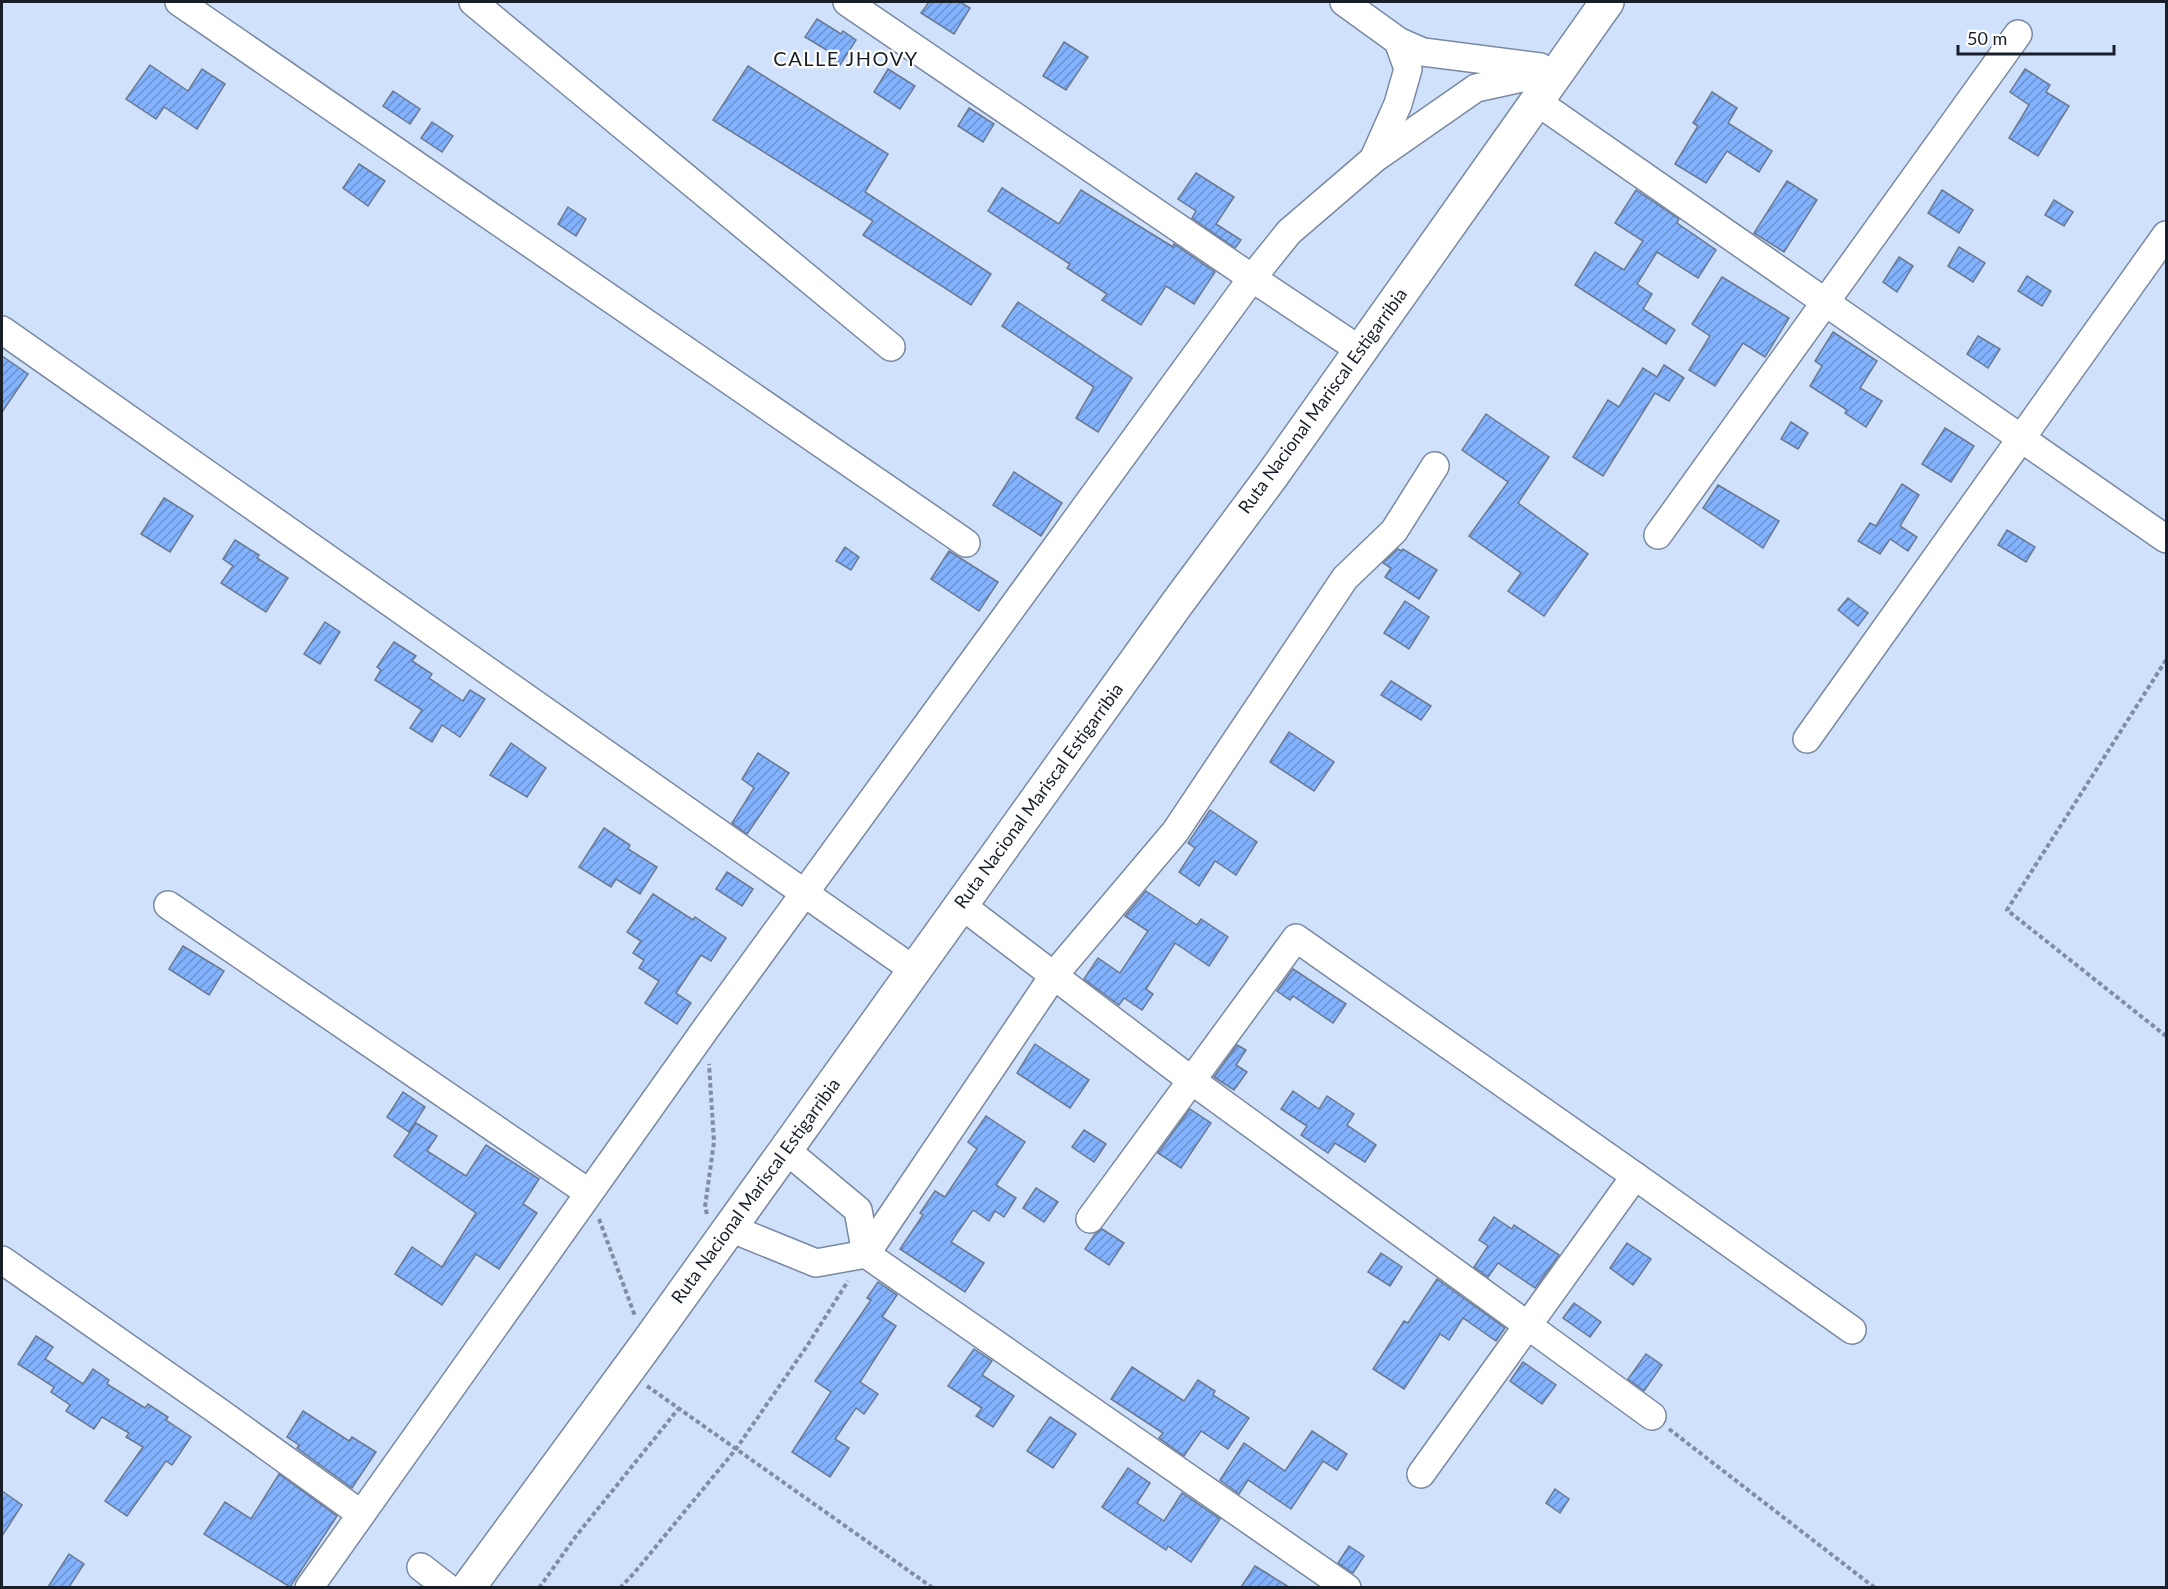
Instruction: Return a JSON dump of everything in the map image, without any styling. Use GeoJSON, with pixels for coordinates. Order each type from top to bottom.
{"type":"FeatureCollection","features":[{"type":"Feature","properties":{"kind":"main road","name":"Ruta Nacional Mariscal Estigarribia"},"geometry":{"type":"LineString","coordinates":[[468,1587],[724,1237],[1607,2]]}},
{"type":"Feature","properties":{"kind":"street"},"geometry":{"type":"LineString","coordinates":[[179,2],[966,543]]}},
{"type":"Feature","properties":{"kind":"street"},"geometry":{"type":"LineString","coordinates":[[473,2],[891,347]]}},
{"type":"Feature","properties":{"kind":"street"},"geometry":{"type":"LineString","coordinates":[[847,2],[1360,350]]}},
{"type":"Feature","properties":{"kind":"street"},"geometry":{"type":"LineString","coordinates":[[1344,2],[1398,40],[1423,52],[1558,70]]}},
{"type":"Feature","properties":{"kind":"street"},"geometry":{"type":"LineString","coordinates":[[1658,535],[2018,34]]}},
{"type":"Feature","properties":{"kind":"street"},"geometry":{"type":"LineString","coordinates":[[1374,159],[1398,104],[1408,69],[1398,40]]}},
{"type":"Feature","properties":{"kind":"street"},"geometry":{"type":"LineString","coordinates":[[309,1587],[707,1027],[1252,278],[1289,232],[1374,159],[1476,88],[1558,70]]}},
{"type":"Feature","properties":{"kind":"street"},"geometry":{"type":"LineString","coordinates":[[1536,101],[2166,539]]}},
{"type":"Feature","properties":{"kind":"street"},"geometry":{"type":"LineString","coordinates":[[1807,739],[2166,235]]}},
{"type":"Feature","properties":{"kind":"street"},"geometry":{"type":"LineString","coordinates":[[2,330],[914,970]]}},
{"type":"Feature","properties":{"kind":"street"},"geometry":{"type":"LineString","coordinates":[[866,1254],[1054,975],[1175,831],[1345,578],[1394,531],[1435,466]]}},
{"type":"Feature","properties":{"kind":"street"},"geometry":{"type":"LineString","coordinates":[[168,905],[589,1193]]}},
{"type":"Feature","properties":{"kind":"street"},"geometry":{"type":"LineString","coordinates":[[961,905],[1191,1080],[1652,1416]]}},
{"type":"Feature","properties":{"kind":"street"},"geometry":{"type":"LineString","coordinates":[[1090,1219],[1296,938],[1852,1330]]}},
{"type":"Feature","properties":{"kind":"street"},"geometry":{"type":"LineString","coordinates":[[786,1150],[858,1210],[866,1254]]}},
{"type":"Feature","properties":{"kind":"street"},"geometry":{"type":"LineString","coordinates":[[1421,1474],[1635,1176]]}},
{"type":"Feature","properties":{"kind":"street"},"geometry":{"type":"LineString","coordinates":[[724,1237],[816,1263],[866,1254],[1347,1587]]}},
{"type":"Feature","properties":{"kind":"street"},"geometry":{"type":"LineString","coordinates":[[2,1260],[206,1402],[361,1514]]}},
{"type":"Feature","properties":{"kind":"street"},"geometry":{"type":"LineString","coordinates":[[421,1567],[448,1587]]}},
{"type":"Feature","properties":{"kind":"path"},"geometry":{"type":"LineString","coordinates":[[2166,660],[2007,910],[2166,1036]]}},
{"type":"Feature","properties":{"kind":"path"},"geometry":{"type":"LineString","coordinates":[[707,1027],[714,1142],[705,1207],[724,1237]]}},
{"type":"Feature","properties":{"kind":"path"},"geometry":{"type":"LineString","coordinates":[[589,1193],[646,1345]]}},
{"type":"Feature","properties":{"kind":"path"},"geometry":{"type":"LineString","coordinates":[[620,1587],[635,1572],[736,1449],[807,1346],[866,1254]]}},
{"type":"Feature","properties":{"kind":"path"},"geometry":{"type":"LineString","coordinates":[[627,1371],[933,1587]]}},
{"type":"Feature","properties":{"kind":"path"},"geometry":{"type":"LineString","coordinates":[[539,1587],[576,1536],[679,1408]]}},
{"type":"Feature","properties":{"kind":"path"},"geometry":{"type":"LineString","coordinates":[[1652,1416],[1875,1587]]}},
{"type":"Feature","properties":{"kind":"building"},"geometry":{"type":"Polygon","coordinates":[[[929,2],[960,2],[970,8],[954,34],[921,13],[929,2]]]}},
{"type":"Feature","properties":{"kind":"building"},"geometry":{"type":"Polygon","coordinates":[[[817,19],[841,34],[843,31],[856,40],[840,65],[827,56],[830,52],[805,37],[817,19]]]}},
{"type":"Feature","properties":{"kind":"building"},"geometry":{"type":"Polygon","coordinates":[[[1064,42],[1088,57],[1066,90],[1043,76],[1064,42]]]}},
{"type":"Feature","properties":{"kind":"building"},"geometry":{"type":"Polygon","coordinates":[[[150,65],[188,91],[202,69],[225,84],[197,129],[164,107],[156,119],[126,99],[150,65]]]}},
{"type":"Feature","properties":{"kind":"building"},"geometry":{"type":"Polygon","coordinates":[[[748,66],[888,154],[865,192],[991,274],[971,305],[863,235],[873,221],[713,120],[748,66]]]}},
{"type":"Feature","properties":{"kind":"building"},"geometry":{"type":"Polygon","coordinates":[[[888,69],[915,86],[900,109],[874,92],[888,69]]]}},
{"type":"Feature","properties":{"kind":"building"},"geometry":{"type":"Polygon","coordinates":[[[2025,69],[2050,85],[2046,92],[2069,106],[2038,156],[2009,138],[2029,105],[2010,92],[2025,69]]]}},
{"type":"Feature","properties":{"kind":"building"},"geometry":{"type":"Polygon","coordinates":[[[393,91],[420,109],[410,124],[383,106],[393,91]]]}},
{"type":"Feature","properties":{"kind":"building"},"geometry":{"type":"Polygon","coordinates":[[[1712,92],[1737,108],[1728,123],[1772,151],[1759,172],[1727,151],[1706,183],[1675,164],[1698,126],[1693,123],[1712,92]]]}},
{"type":"Feature","properties":{"kind":"building"},"geometry":{"type":"Polygon","coordinates":[[[969,108],[994,124],[983,142],[958,126],[969,108]]]}},
{"type":"Feature","properties":{"kind":"building"},"geometry":{"type":"Polygon","coordinates":[[[432,122],[453,136],[442,152],[421,138],[432,122]]]}},
{"type":"Feature","properties":{"kind":"building"},"geometry":{"type":"Polygon","coordinates":[[[359,164],[385,181],[368,206],[343,188],[359,164]]]}},
{"type":"Feature","properties":{"kind":"building"},"geometry":{"type":"Polygon","coordinates":[[[1196,173],[1234,197],[1216,224],[1241,240],[1235,248],[1192,218],[1196,211],[1178,199],[1196,173]]]}},
{"type":"Feature","properties":{"kind":"building"},"geometry":{"type":"Polygon","coordinates":[[[1787,181],[1817,200],[1784,252],[1754,233],[1787,181]]]}},
{"type":"Feature","properties":{"kind":"building"},"geometry":{"type":"Polygon","coordinates":[[[1002,188],[1059,224],[1081,190],[1173,247],[1174,244],[1215,272],[1194,304],[1166,286],[1141,325],[1102,300],[1107,294],[1067,268],[1070,264],[988,211],[1002,188]]]}},
{"type":"Feature","properties":{"kind":"building"},"geometry":{"type":"Polygon","coordinates":[[[1636,190],[1679,219],[1677,223],[1716,250],[1698,278],[1657,252],[1637,284],[1652,294],[1643,309],[1675,330],[1666,344],[1575,285],[1595,252],[1624,270],[1643,241],[1615,223],[1636,190]]]}},
{"type":"Feature","properties":{"kind":"building"},"geometry":{"type":"Polygon","coordinates":[[[1942,190],[1973,210],[1959,233],[1928,213],[1942,190]]]}},
{"type":"Feature","properties":{"kind":"building"},"geometry":{"type":"Polygon","coordinates":[[[2054,200],[2073,212],[2064,226],[2045,215],[2054,200]]]}},
{"type":"Feature","properties":{"kind":"building"},"geometry":{"type":"Polygon","coordinates":[[[568,207],[586,219],[576,236],[558,224],[568,207]]]}},
{"type":"Feature","properties":{"kind":"building"},"geometry":{"type":"Polygon","coordinates":[[[1959,247],[1985,263],[1973,282],[1948,266],[1959,247]]]}},
{"type":"Feature","properties":{"kind":"building"},"geometry":{"type":"Polygon","coordinates":[[[1899,257],[1913,266],[1897,292],[1883,282],[1899,257]]]}},
{"type":"Feature","properties":{"kind":"building"},"geometry":{"type":"Polygon","coordinates":[[[2027,276],[2051,291],[2042,306],[2018,291],[2027,276]]]}},
{"type":"Feature","properties":{"kind":"building"},"geometry":{"type":"Polygon","coordinates":[[[1722,277],[1789,318],[1765,357],[1743,343],[1715,386],[1689,370],[1710,336],[1692,324],[1722,277]]]}},
{"type":"Feature","properties":{"kind":"building"},"geometry":{"type":"Polygon","coordinates":[[[1018,302],[1132,378],[1098,432],[1076,418],[1094,387],[1002,326],[1018,302]]]}},
{"type":"Feature","properties":{"kind":"building"},"geometry":{"type":"Polygon","coordinates":[[[1833,332],[1877,361],[1860,388],[1882,401],[1866,427],[1845,413],[1847,410],[1810,386],[1822,366],[1815,361],[1833,332]]]}},
{"type":"Feature","properties":{"kind":"building"},"geometry":{"type":"Polygon","coordinates":[[[1978,336],[2000,349],[1988,368],[1967,354],[1978,336]]]}},
{"type":"Feature","properties":{"kind":"building"},"geometry":{"type":"Polygon","coordinates":[[[2,356],[28,374],[2,412],[2,356]]]}},
{"type":"Feature","properties":{"kind":"building"},"geometry":{"type":"Polygon","coordinates":[[[1664,365],[1684,378],[1669,401],[1655,393],[1603,476],[1573,457],[1608,400],[1619,407],[1643,368],[1657,377],[1664,365]]]}},
{"type":"Feature","properties":{"kind":"building"},"geometry":{"type":"Polygon","coordinates":[[[1486,414],[1549,457],[1518,503],[1588,554],[1544,616],[1508,591],[1521,573],[1469,536],[1508,482],[1462,450],[1486,414]]]}},
{"type":"Feature","properties":{"kind":"building"},"geometry":{"type":"Polygon","coordinates":[[[1791,422],[1808,433],[1798,449],[1781,439],[1791,422]]]}},
{"type":"Feature","properties":{"kind":"building"},"geometry":{"type":"Polygon","coordinates":[[[1945,428],[1974,446],[1951,482],[1922,464],[1945,428]]]}},
{"type":"Feature","properties":{"kind":"building"},"geometry":{"type":"Polygon","coordinates":[[[1014,472],[1062,503],[1041,536],[993,505],[1014,472]]]}},
{"type":"Feature","properties":{"kind":"building"},"geometry":{"type":"Polygon","coordinates":[[[1902,484],[1919,495],[1900,526],[1917,537],[1908,551],[1890,539],[1880,554],[1858,541],[1870,523],[1876,526],[1902,484]]]}},
{"type":"Feature","properties":{"kind":"building"},"geometry":{"type":"Polygon","coordinates":[[[1718,485],[1779,521],[1763,548],[1703,508],[1718,485]]]}},
{"type":"Feature","properties":{"kind":"building"},"geometry":{"type":"Polygon","coordinates":[[[164,498],[193,516],[170,552],[141,534],[164,498]]]}},
{"type":"Feature","properties":{"kind":"building"},"geometry":{"type":"Polygon","coordinates":[[[2007,530],[2035,547],[2026,562],[1998,545],[2007,530]]]}},
{"type":"Feature","properties":{"kind":"building"},"geometry":{"type":"Polygon","coordinates":[[[235,540],[259,555],[257,558],[288,578],[266,612],[221,583],[233,566],[223,559],[235,540]]]}},
{"type":"Feature","properties":{"kind":"building"},"geometry":{"type":"Polygon","coordinates":[[[845,547],[859,557],[851,570],[836,561],[845,547]]]}},
{"type":"Feature","properties":{"kind":"building"},"geometry":{"type":"Polygon","coordinates":[[[1398,549],[1402,551],[1403,549],[1437,570],[1419,599],[1385,577],[1391,568],[1383,563],[1398,549]]]}},
{"type":"Feature","properties":{"kind":"building"},"geometry":{"type":"Polygon","coordinates":[[[949,551],[998,582],[979,611],[931,579],[949,551]]]}},
{"type":"Feature","properties":{"kind":"building"},"geometry":{"type":"Polygon","coordinates":[[[1848,598],[1868,613],[1858,626],[1838,610],[1848,598]]]}},
{"type":"Feature","properties":{"kind":"building"},"geometry":{"type":"Polygon","coordinates":[[[1405,601],[1429,617],[1409,649],[1384,633],[1405,601]]]}},
{"type":"Feature","properties":{"kind":"building"},"geometry":{"type":"Polygon","coordinates":[[[325,622],[340,632],[320,664],[304,654],[325,622]]]}},
{"type":"Feature","properties":{"kind":"building"},"geometry":{"type":"Polygon","coordinates":[[[394,642],[416,656],[412,661],[432,674],[429,678],[463,701],[470,690],[485,699],[460,737],[442,725],[432,742],[410,728],[422,710],[375,680],[381,670],[377,667],[394,642]]]}},
{"type":"Feature","properties":{"kind":"building"},"geometry":{"type":"Polygon","coordinates":[[[1391,681],[1431,706],[1421,720],[1381,695],[1391,681]]]}},
{"type":"Feature","properties":{"kind":"building"},"geometry":{"type":"Polygon","coordinates":[[[1289,732],[1334,762],[1314,791],[1270,762],[1289,732]]]}},
{"type":"Feature","properties":{"kind":"building"},"geometry":{"type":"Polygon","coordinates":[[[511,743],[546,768],[527,797],[490,775],[511,743]]]}},
{"type":"Feature","properties":{"kind":"building"},"geometry":{"type":"Polygon","coordinates":[[[758,753],[789,773],[747,834],[732,823],[754,788],[742,779],[758,753]]]}},
{"type":"Feature","properties":{"kind":"building"},"geometry":{"type":"Polygon","coordinates":[[[1210,810],[1257,842],[1236,875],[1215,861],[1199,886],[1179,872],[1195,848],[1188,843],[1210,810]]]}},
{"type":"Feature","properties":{"kind":"building"},"geometry":{"type":"Polygon","coordinates":[[[604,828],[630,845],[628,849],[657,867],[640,894],[616,879],[611,887],[579,867],[604,828]]]}},
{"type":"Feature","properties":{"kind":"building"},"geometry":{"type":"Polygon","coordinates":[[[727,872],[753,889],[742,906],[716,889],[727,872]]]}},
{"type":"Feature","properties":{"kind":"building"},"geometry":{"type":"Polygon","coordinates":[[[1146,891],[1197,925],[1201,919],[1228,937],[1209,966],[1175,943],[1146,989],[1153,994],[1142,1010],[1124,998],[1119,1005],[1084,979],[1098,958],[1120,973],[1148,931],[1125,916],[1146,891]]]}},
{"type":"Feature","properties":{"kind":"building"},"geometry":{"type":"Polygon","coordinates":[[[653,894],[693,920],[695,917],[726,938],[711,961],[701,955],[676,993],[691,1003],[677,1024],[645,1003],[659,981],[639,968],[644,960],[633,953],[641,941],[627,932],[653,894]]]}},
{"type":"Feature","properties":{"kind":"building"},"geometry":{"type":"Polygon","coordinates":[[[183,946],[224,971],[209,995],[169,969],[183,946]]]}},
{"type":"Feature","properties":{"kind":"building"},"geometry":{"type":"Polygon","coordinates":[[[1293,969],[1346,1004],[1333,1023],[1293,996],[1290,1000],[1277,991],[1293,969]]]}},
{"type":"Feature","properties":{"kind":"building"},"geometry":{"type":"Polygon","coordinates":[[[1035,1044],[1089,1080],[1070,1108],[1017,1073],[1035,1044]]]}},
{"type":"Feature","properties":{"kind":"building"},"geometry":{"type":"Polygon","coordinates":[[[1237,1045],[1246,1050],[1236,1065],[1247,1072],[1234,1090],[1214,1077],[1237,1045]]]}},
{"type":"Feature","properties":{"kind":"building"},"geometry":{"type":"Polygon","coordinates":[[[1293,1091],[1319,1109],[1327,1096],[1354,1114],[1347,1125],[1376,1145],[1365,1162],[1335,1143],[1328,1153],[1301,1135],[1307,1126],[1281,1109],[1293,1091]]]}},
{"type":"Feature","properties":{"kind":"building"},"geometry":{"type":"Polygon","coordinates":[[[403,1092],[425,1107],[409,1132],[387,1117],[403,1092]]]}},
{"type":"Feature","properties":{"kind":"building"},"geometry":{"type":"Polygon","coordinates":[[[1190,1109],[1211,1123],[1181,1168],[1158,1153],[1190,1109]]]}},
{"type":"Feature","properties":{"kind":"building"},"geometry":{"type":"Polygon","coordinates":[[[986,1116],[1025,1142],[996,1185],[1016,1198],[1004,1217],[995,1211],[989,1221],[973,1210],[951,1242],[984,1263],[965,1292],[900,1249],[923,1215],[920,1213],[935,1191],[945,1197],[977,1149],[968,1142],[986,1116]]]}},
{"type":"Feature","properties":{"kind":"building"},"geometry":{"type":"Polygon","coordinates":[[[416,1123],[437,1136],[427,1151],[466,1176],[486,1145],[539,1179],[523,1204],[537,1213],[499,1269],[476,1254],[442,1305],[395,1274],[412,1247],[442,1267],[476,1213],[394,1156],[416,1123]]]}},
{"type":"Feature","properties":{"kind":"building"},"geometry":{"type":"Polygon","coordinates":[[[1084,1130],[1106,1144],[1094,1162],[1072,1147],[1084,1130]]]}},
{"type":"Feature","properties":{"kind":"building"},"geometry":{"type":"Polygon","coordinates":[[[1036,1188],[1058,1202],[1044,1222],[1023,1208],[1036,1188]]]}},
{"type":"Feature","properties":{"kind":"building"},"geometry":{"type":"Polygon","coordinates":[[[1494,1217],[1512,1229],[1514,1225],[1559,1255],[1535,1288],[1498,1263],[1488,1277],[1474,1267],[1488,1246],[1479,1240],[1494,1217]]]}},
{"type":"Feature","properties":{"kind":"building"},"geometry":{"type":"Polygon","coordinates":[[[1102,1229],[1124,1243],[1109,1265],[1085,1249],[1095,1234],[1102,1229]]]}},
{"type":"Feature","properties":{"kind":"building"},"geometry":{"type":"Polygon","coordinates":[[[1627,1243],[1651,1259],[1633,1285],[1610,1268],[1627,1243]]]}},
{"type":"Feature","properties":{"kind":"building"},"geometry":{"type":"Polygon","coordinates":[[[1381,1253],[1402,1267],[1390,1286],[1368,1272],[1381,1253]]]}},
{"type":"Feature","properties":{"kind":"building"},"geometry":{"type":"Polygon","coordinates":[[[1437,1279],[1505,1328],[1496,1341],[1463,1318],[1449,1340],[1440,1334],[1404,1389],[1373,1369],[1404,1321],[1408,1323],[1437,1279]]]}},
{"type":"Feature","properties":{"kind":"building"},"geometry":{"type":"Polygon","coordinates":[[[878,1282],[897,1295],[882,1317],[896,1326],[860,1382],[878,1394],[864,1414],[856,1408],[835,1439],[849,1448],[830,1477],[792,1452],[831,1392],[815,1381],[871,1300],[867,1298],[878,1282]]]}},
{"type":"Feature","properties":{"kind":"building"},"geometry":{"type":"Polygon","coordinates":[[[1574,1303],[1601,1322],[1590,1337],[1563,1318],[1574,1303]]]}},
{"type":"Feature","properties":{"kind":"building"},"geometry":{"type":"Polygon","coordinates":[[[36,1336],[53,1347],[45,1359],[83,1384],[93,1369],[109,1380],[107,1384],[145,1408],[148,1404],[168,1417],[166,1420],[191,1437],[172,1465],[166,1461],[127,1516],[105,1501],[143,1447],[126,1437],[129,1433],[102,1417],[94,1429],[66,1411],[70,1405],[51,1392],[54,1387],[18,1364],[36,1336]]]}},
{"type":"Feature","properties":{"kind":"building"},"geometry":{"type":"Polygon","coordinates":[[[974,1349],[992,1361],[982,1375],[1014,1396],[993,1427],[976,1416],[982,1408],[948,1386],[974,1349]]]}},
{"type":"Feature","properties":{"kind":"building"},"geometry":{"type":"Polygon","coordinates":[[[1646,1354],[1662,1365],[1644,1391],[1628,1379],[1646,1354]]]}},
{"type":"Feature","properties":{"kind":"building"},"geometry":{"type":"Polygon","coordinates":[[[1523,1362],[1556,1385],[1542,1404],[1510,1381],[1523,1362]]]}},
{"type":"Feature","properties":{"kind":"building"},"geometry":{"type":"Polygon","coordinates":[[[1132,1367],[1184,1401],[1198,1380],[1215,1391],[1213,1395],[1249,1418],[1228,1449],[1201,1431],[1184,1456],[1159,1438],[1163,1433],[1111,1399],[1132,1367]]]}},
{"type":"Feature","properties":{"kind":"building"},"geometry":{"type":"Polygon","coordinates":[[[303,1411],[349,1441],[352,1437],[376,1452],[352,1488],[297,1448],[299,1445],[287,1437],[303,1411]]]}},
{"type":"Feature","properties":{"kind":"building"},"geometry":{"type":"Polygon","coordinates":[[[1050,1417],[1076,1434],[1053,1468],[1027,1451],[1050,1417]]]}},
{"type":"Feature","properties":{"kind":"building"},"geometry":{"type":"Polygon","coordinates":[[[1312,1431],[1347,1454],[1337,1470],[1323,1461],[1291,1509],[1248,1480],[1239,1494],[1220,1480],[1244,1443],[1285,1471],[1312,1431]]]}},
{"type":"Feature","properties":{"kind":"building"},"geometry":{"type":"Polygon","coordinates":[[[1128,1468],[1150,1483],[1137,1503],[1164,1521],[1182,1493],[1220,1519],[1191,1562],[1168,1546],[1166,1550],[1102,1507],[1128,1468]]]}},
{"type":"Feature","properties":{"kind":"building"},"geometry":{"type":"Polygon","coordinates":[[[279,1474],[337,1516],[290,1587],[204,1534],[225,1502],[251,1519],[279,1474]]]}},
{"type":"Feature","properties":{"kind":"building"},"geometry":{"type":"Polygon","coordinates":[[[1555,1489],[1569,1499],[1560,1513],[1546,1503],[1555,1489]]]}},
{"type":"Feature","properties":{"kind":"building"},"geometry":{"type":"Polygon","coordinates":[[[2,1491],[22,1505],[2,1536],[2,1491]]]}},
{"type":"Feature","properties":{"kind":"building"},"geometry":{"type":"Polygon","coordinates":[[[1349,1546],[1364,1556],[1353,1573],[1338,1563],[1349,1546]]]}},
{"type":"Feature","properties":{"kind":"building"},"geometry":{"type":"Polygon","coordinates":[[[69,1554],[84,1564],[69,1587],[48,1587],[69,1554]]]}},
{"type":"Feature","properties":{"kind":"building"},"geometry":{"type":"Polygon","coordinates":[[[1255,1566],[1289,1587],[1241,1587],[1255,1566]]]}},
{"type":"Feature","properties":{"kind":"district","name":"CALLE JHOVY"},"geometry":{"type":"Point","coordinates":[846,59]}}]}
